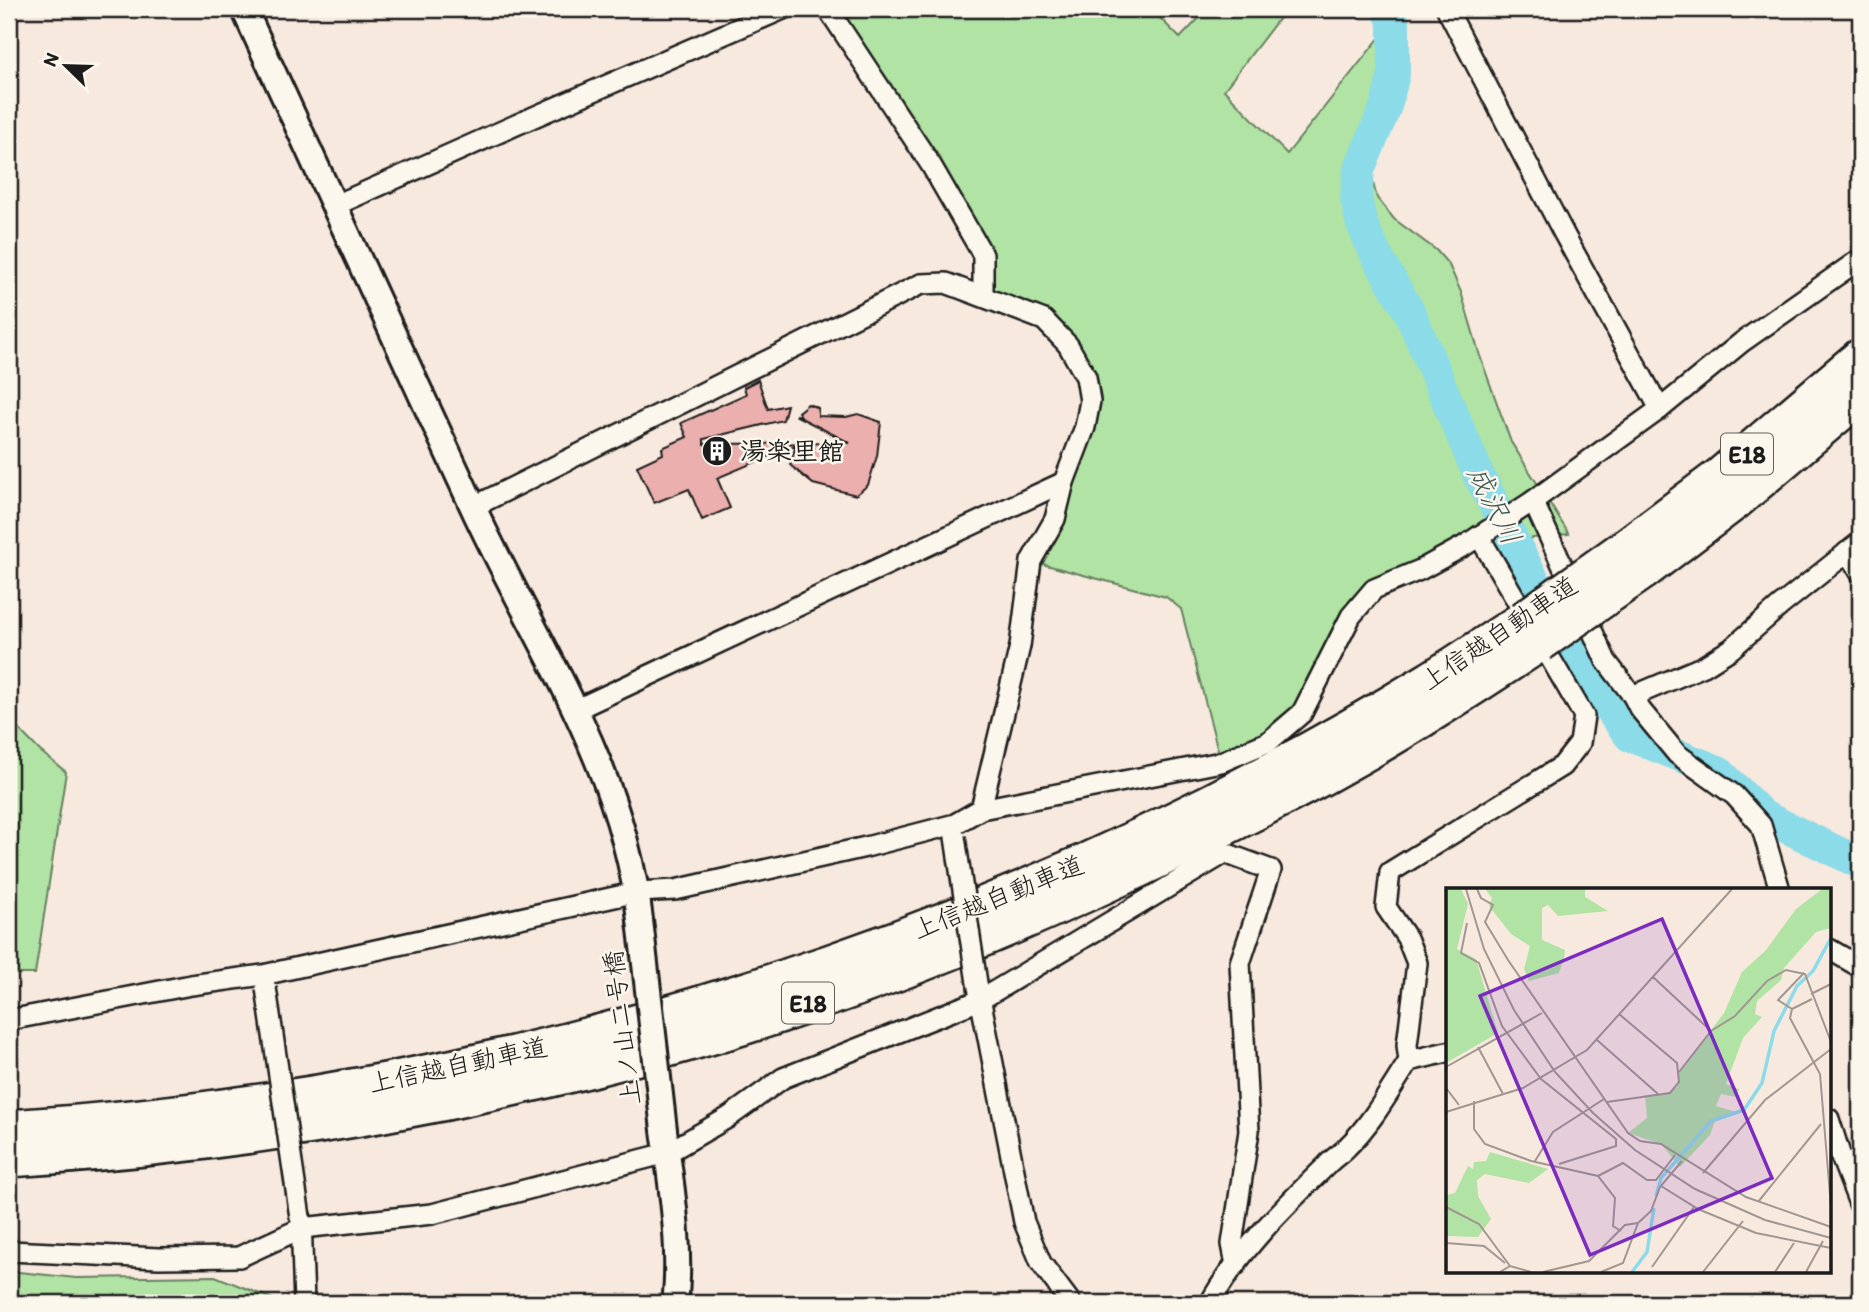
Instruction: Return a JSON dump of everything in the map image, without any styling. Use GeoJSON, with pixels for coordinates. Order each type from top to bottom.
{"type":"FeatureCollection","features":[{"type":"Feature","properties":{"kind":"highway","name":"上信越自動車道"},"geometry":{"type":"LineString","coordinates":[[1636,558],[1721,476],[1860,358]]}},
{"type":"Feature","properties":{"kind":"highway","name":"上信越自動車道"},"geometry":{"type":"LineString","coordinates":[[9,1158],[189,1142],[296,1128],[415,1107],[534,1081],[664,1049],[777,1014],[887,976],[949,951],[1152,862],[1343,765],[1443,705],[1531,631],[1636,558],[1736,500],[1860,395]]}},
{"type":"Feature","properties":{"kind":"highway","name":"上信越自動車道"},"geometry":{"type":"LineString","coordinates":[[9,1129],[170,1115],[404,1079],[637,1024],[762,986],[998,899],[1116,848],[1531,631]]}},
{"type":"Feature","properties":{"kind":"street","name":"上ノ山二号橋"},"geometry":{"type":"LineString","coordinates":[[244,9],[337,205],[473,507],[577,709],[611,796],[637,892],[674,1214],[677,1288],[675,1303]]}},
{"type":"Feature","properties":{"kind":"street"},"geometry":{"type":"LineString","coordinates":[[337,205],[783,9]]}},
{"type":"Feature","properties":{"kind":"street"},"geometry":{"type":"LineString","coordinates":[[828,9],[931,165],[983,254],[983,295]]}},
{"type":"Feature","properties":{"kind":"street"},"geometry":{"type":"LineString","coordinates":[[1447,9],[1564,234],[1660,409]]}},
{"type":"Feature","properties":{"kind":"street"},"geometry":{"type":"LineString","coordinates":[[9,1020],[191,985],[265,981],[637,892],[676,890],[866,847],[955,831],[981,809],[1221,762],[1268,742],[1302,713],[1351,616],[1374,589],[1420,570],[1533,502],[1660,409],[1742,342],[1860,260]]}},
{"type":"Feature","properties":{"kind":"street"},"geometry":{"type":"LineString","coordinates":[[473,507],[921,284],[946,282],[1044,320],[1068,345],[1086,377],[1090,401],[1085,427],[1064,482],[1055,519],[1031,561],[1020,646],[981,809]]}},
{"type":"Feature","properties":{"kind":"street"},"geometry":{"type":"LineString","coordinates":[[577,709],[1064,482]]}},
{"type":"Feature","properties":{"kind":"street"},"geometry":{"type":"LineString","coordinates":[[1533,502],[1606,661],[1639,708],[1677,754],[1734,795],[1761,825],[1779,888]]}},
{"type":"Feature","properties":{"kind":"street"},"geometry":{"type":"LineString","coordinates":[[1210,1303],[1253,1242],[1329,1162],[1347,1147],[1377,1110],[1409,1060],[1407,1045],[1417,963],[1407,938],[1386,906],[1390,872],[1562,766],[1580,743],[1584,716],[1479,536]]}},
{"type":"Feature","properties":{"kind":"street"},"geometry":{"type":"LineString","coordinates":[[1633,696],[1704,666],[1731,649],[1854,547],[1860,572]]}},
{"type":"Feature","properties":{"kind":"street"},"geometry":{"type":"LineString","coordinates":[[955,831],[978,991],[1024,1223],[1041,1263],[1071,1303]]}},
{"type":"Feature","properties":{"kind":"street"},"geometry":{"type":"LineString","coordinates":[[9,1251],[159,1258],[239,1257],[301,1223],[432,1214],[666,1141],[729,1117],[783,1078],[978,991],[1225,853],[1272,870],[1240,963],[1249,1131],[1233,1244],[1236,1265]]}},
{"type":"Feature","properties":{"kind":"street"},"geometry":{"type":"LineString","coordinates":[[1830,950],[1860,967]]}},
{"type":"Feature","properties":{"kind":"street"},"geometry":{"type":"LineString","coordinates":[[265,981],[301,1223],[304,1303]]}},
{"type":"Feature","properties":{"kind":"street"},"geometry":{"type":"LineString","coordinates":[[1409,1060],[1446,1052]]}},
{"type":"Feature","properties":{"kind":"street"},"geometry":{"type":"LineString","coordinates":[[1830,1122],[1840,1157],[1860,1206]]}},
{"type":"Feature","properties":{"kind":"green space"},"geometry":{"type":"Polygon","coordinates":[[[828,9],[1151,9],[1180,38],[1208,9],[1286,9],[1224,90],[1287,154],[1388,27],[1389,67],[1381,93],[1368,164],[1377,198],[1394,219],[1436,250],[1449,265],[1461,292],[1480,356],[1511,442],[1569,534],[1464,546],[1374,589],[1295,711],[1221,762],[1181,609],[1166,597],[1031,561],[1090,401],[1068,345],[983,295],[983,254],[828,9]]]}},
{"type":"Feature","properties":{"kind":"green space"},"geometry":{"type":"Polygon","coordinates":[[[9,719],[40,751],[66,772],[35,974],[9,974],[9,719]]]}},
{"type":"Feature","properties":{"kind":"green space"},"geometry":{"type":"Polygon","coordinates":[[[9,1271],[76,1278],[215,1276],[275,1300],[275,1303],[9,1303],[9,1271]]]}},
{"type":"Feature","properties":{"kind":"building","name":"湯楽里館"},"geometry":{"type":"Polygon","coordinates":[[[758,380],[768,409],[787,405],[783,420],[704,439],[704,444],[850,443],[795,415],[801,416],[798,412],[808,404],[818,408],[818,416],[846,417],[858,414],[881,422],[877,456],[868,485],[856,495],[813,484],[790,465],[796,445],[717,478],[730,508],[702,520],[689,489],[654,503],[637,466],[663,454],[662,448],[687,437],[681,423],[746,394],[744,387],[758,380]]]}},
{"type":"Feature","properties":{"kind":"waterway","name":"成沢川"},"geometry":{"type":"LineString","coordinates":[[1388,9],[1394,24],[1394,74],[1386,106],[1359,170],[1356,199],[1362,224],[1376,255],[1409,311],[1479,476],[1584,675],[1630,736],[1718,771],[1763,816],[1860,863]]}},
{"type":"Feature","properties":{"kind":"place","name":"湯楽里館"},"geometry":{"type":"Point","coordinates":[717,451]}}]}
